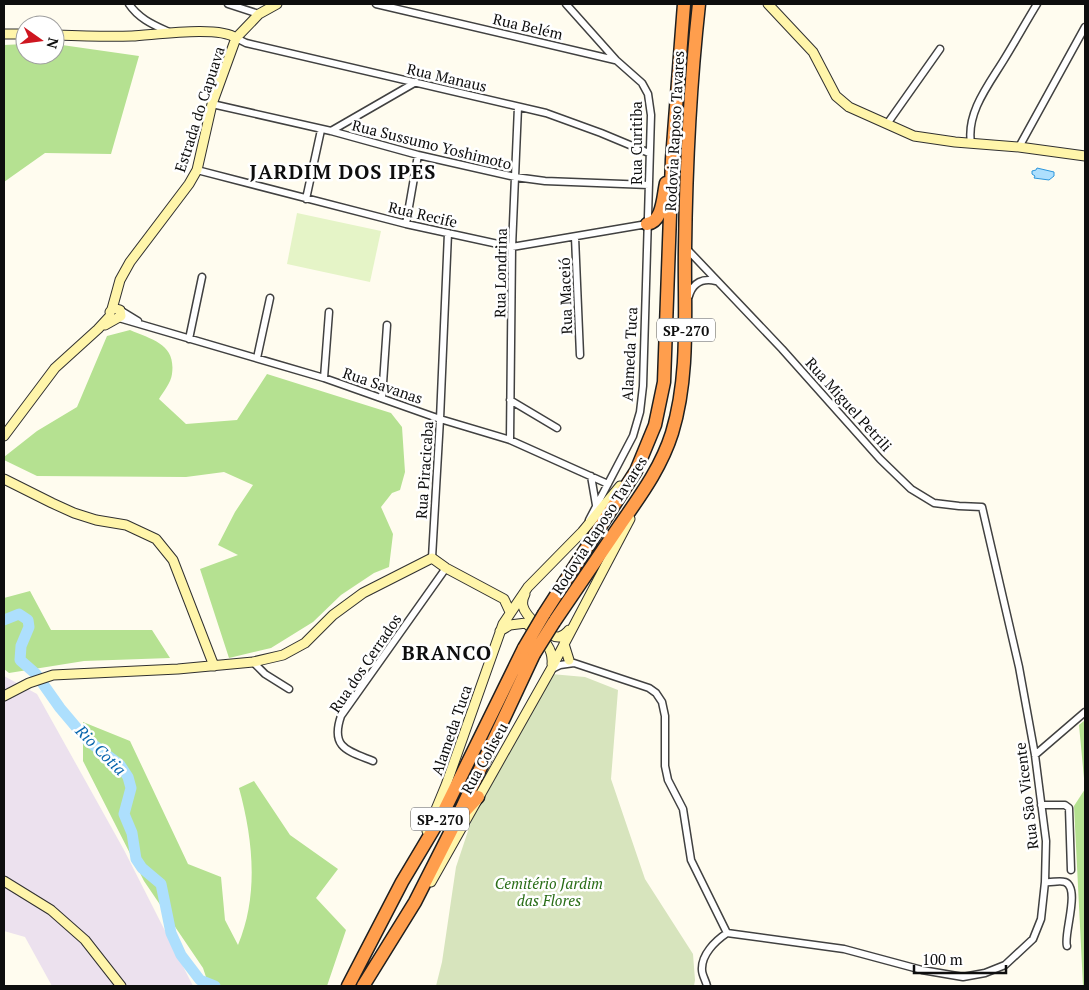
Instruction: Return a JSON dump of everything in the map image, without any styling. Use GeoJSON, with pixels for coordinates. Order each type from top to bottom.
{"type":"FeatureCollection","features":[{"type":"Feature","properties":{"kind":"highway","name":"Rodovia Raposo Tavares"},"geometry":{"type":"LineString","coordinates":[[348,986],[414,863],[447,807],[529,651],[625,490],[646,449],[661,402],[664,382],[672,159],[684,4]]}},
{"type":"Feature","properties":{"kind":"highway","name":"Rodovia Raposo Tavares"},"geometry":{"type":"LineString","coordinates":[[549,618],[652,478],[672,434],[677,412],[686,338],[685,247],[693,58],[699,4]]}},
{"type":"Feature","properties":{"kind":"highway"},"geometry":{"type":"LineString","coordinates":[[647,224],[655,222],[658,218],[672,159]]}},
{"type":"Feature","properties":{"kind":"highway","name":"Rodovia Raposo Tavares"},"geometry":{"type":"LineString","coordinates":[[364,986],[415,902],[455,822],[529,651]]}},
{"type":"Feature","properties":{"kind":"highway"},"geometry":{"type":"LineString","coordinates":[[455,822],[478,796]]}},
{"type":"Feature","properties":{"kind":"street"},"geometry":{"type":"LineString","coordinates":[[129,4],[142,18],[169,32]]}},
{"type":"Feature","properties":{"kind":"street"},"geometry":{"type":"LineString","coordinates":[[228,4],[259,14]]}},
{"type":"Feature","properties":{"kind":"street","name":"Estrada do Capuava"},"geometry":{"type":"LineString","coordinates":[[116,313],[120,280],[130,262],[189,184],[197,170],[212,104],[236,38],[259,14],[277,4]]}},
{"type":"Feature","properties":{"kind":"street","name":"Rua Belém"},"geometry":{"type":"LineString","coordinates":[[376,4],[616,60]]}},
{"type":"Feature","properties":{"kind":"street","name":"Rua Curitiba"},"geometry":{"type":"LineString","coordinates":[[566,4],[616,60],[642,83],[648,94],[651,115],[647,224]]}},
{"type":"Feature","properties":{"kind":"street"},"geometry":{"type":"LineString","coordinates":[[693,58],[704,4]]}},
{"type":"Feature","properties":{"kind":"street"},"geometry":{"type":"LineString","coordinates":[[768,4],[813,52],[836,96],[849,107],[914,136],[971,143],[1019,146],[1085,156]]}},
{"type":"Feature","properties":{"kind":"street"},"geometry":{"type":"LineString","coordinates":[[971,143],[971,125],[979,101],[1037,4]]}},
{"type":"Feature","properties":{"kind":"street"},"geometry":{"type":"LineString","coordinates":[[1019,146],[1085,27]]}},
{"type":"Feature","properties":{"kind":"street"},"geometry":{"type":"LineString","coordinates":[[65,35],[134,36],[169,32],[226,33],[236,38]]}},
{"type":"Feature","properties":{"kind":"street","name":"Rua Manaus"},"geometry":{"type":"LineString","coordinates":[[236,38],[246,43],[546,113],[649,153]]}},
{"type":"Feature","properties":{"kind":"street"},"geometry":{"type":"LineString","coordinates":[[887,124],[940,49]]}},
{"type":"Feature","properties":{"kind":"street"},"geometry":{"type":"LineString","coordinates":[[331,131],[416,82]]}},
{"type":"Feature","properties":{"kind":"street","name":"Rua Sussumo Yoshimoto"},"geometry":{"type":"LineString","coordinates":[[212,104],[331,131],[418,155],[515,177],[545,181],[648,185]]}},
{"type":"Feature","properties":{"kind":"street","name":"Rua Londrina"},"geometry":{"type":"LineString","coordinates":[[510,440],[512,247],[518,107]]}},
{"type":"Feature","properties":{"kind":"street"},"geometry":{"type":"LineString","coordinates":[[306,199],[321,130]]}},
{"type":"Feature","properties":{"kind":"street"},"geometry":{"type":"LineString","coordinates":[[406,224],[418,155]]}},
{"type":"Feature","properties":{"kind":"street","name":"Rua Recife"},"geometry":{"type":"LineString","coordinates":[[197,170],[406,224],[512,247],[647,224]]}},
{"type":"Feature","properties":{"kind":"street","name":"Alameda Tuca"},"geometry":{"type":"LineString","coordinates":[[582,532],[633,436],[640,412],[644,386],[647,224]]}},
{"type":"Feature","properties":{"kind":"street","name":"Rua Piracicaba"},"geometry":{"type":"LineString","coordinates":[[432,558],[448,233]]}},
{"type":"Feature","properties":{"kind":"street","name":"Rua Maceió"},"geometry":{"type":"LineString","coordinates":[[575,237],[580,355]]}},
{"type":"Feature","properties":{"kind":"street","name":"Rua Miguel Petrili"},"geometry":{"type":"LineString","coordinates":[[685,247],[782,349],[880,459],[910,489],[934,503],[982,507]]}},
{"type":"Feature","properties":{"kind":"street"},"geometry":{"type":"LineString","coordinates":[[190,339],[202,277]]}},
{"type":"Feature","properties":{"kind":"street"},"geometry":{"type":"LineString","coordinates":[[685,309],[691,290],[695,285],[706,279],[716,281]]}},
{"type":"Feature","properties":{"kind":"street"},"geometry":{"type":"LineString","coordinates":[[257,358],[270,298]]}},
{"type":"Feature","properties":{"kind":"street"},"geometry":{"type":"LineString","coordinates":[[324,378],[329,312]]}},
{"type":"Feature","properties":{"kind":"street"},"geometry":{"type":"LineString","coordinates":[[4,436],[55,368],[116,313]]}},
{"type":"Feature","properties":{"kind":"street","name":"Rua Savanas"},"geometry":{"type":"LineString","coordinates":[[116,313],[145,325],[324,378],[440,419],[510,440],[608,484]]}},
{"type":"Feature","properties":{"kind":"street"},"geometry":{"type":"LineString","coordinates":[[382,398],[387,325]]}},
{"type":"Feature","properties":{"kind":"street"},"geometry":{"type":"LineString","coordinates":[[510,400],[557,428]]}},
{"type":"Feature","properties":{"kind":"street","name":"Alameda Tuca"},"geometry":{"type":"LineString","coordinates":[[414,863],[446,785],[500,632],[512,609],[528,587],[582,532],[626,478],[646,449]]}},
{"type":"Feature","properties":{"kind":"street"},"geometry":{"type":"LineString","coordinates":[[592,476],[595,507]]}},
{"type":"Feature","properties":{"kind":"street","name":"Rua Coliseu"},"geometry":{"type":"LineString","coordinates":[[415,902],[438,872],[478,796],[562,648],[652,478]]}},
{"type":"Feature","properties":{"kind":"street"},"geometry":{"type":"LineString","coordinates":[[4,479],[52,504],[74,513],[96,520],[126,525],[156,539],[173,560],[214,666]]}},
{"type":"Feature","properties":{"kind":"street","name":"Rua São Vicente"},"geometry":{"type":"LineString","coordinates":[[726,933],[844,949],[922,970],[963,977],[979,974],[1005,965],[1033,939],[1041,919],[1045,882],[1046,841],[1035,755],[1019,667],[982,507]]}},
{"type":"Feature","properties":{"kind":"street"},"geometry":{"type":"LineString","coordinates":[[4,696],[29,683],[59,674],[214,666],[253,662],[283,655],[305,643],[333,615],[363,593],[432,558],[446,568],[504,599],[547,643],[553,657],[551,668],[571,662],[649,688],[656,693],[662,702],[665,716],[665,766],[668,780],[682,809],[691,860],[726,933],[716,940],[705,957],[702,970],[707,986]]}},
{"type":"Feature","properties":{"kind":"street","name":"Rua dos Cerrados"},"geometry":{"type":"LineString","coordinates":[[373,761],[350,752],[342,747],[337,740],[337,728],[341,716],[446,568]]}},
{"type":"Feature","properties":{"kind":"street"},"geometry":{"type":"LineString","coordinates":[[528,587],[523,598],[523,606],[529,617],[548,634],[555,636],[564,635],[572,627]]}},
{"type":"Feature","properties":{"kind":"street"},"geometry":{"type":"LineString","coordinates":[[504,599],[520,597]]}},
{"type":"Feature","properties":{"kind":"street"},"geometry":{"type":"LineString","coordinates":[[500,632],[510,624],[526,623]]}},
{"type":"Feature","properties":{"kind":"street"},"geometry":{"type":"LineString","coordinates":[[547,643],[562,648],[571,662]]}},
{"type":"Feature","properties":{"kind":"street"},"geometry":{"type":"LineString","coordinates":[[253,662],[265,674],[288,689]]}},
{"type":"Feature","properties":{"kind":"street"},"geometry":{"type":"LineString","coordinates":[[1035,755],[1085,712]]}},
{"type":"Feature","properties":{"kind":"street"},"geometry":{"type":"LineString","coordinates":[[1041,805],[1065,805],[1069,808],[1071,870]]}},
{"type":"Feature","properties":{"kind":"street"},"geometry":{"type":"LineString","coordinates":[[4,882],[51,910],[85,940],[121,986]]}},
{"type":"Feature","properties":{"kind":"street"},"geometry":{"type":"LineString","coordinates":[[1045,882],[1062,882],[1068,884],[1071,890],[1067,946]]}},
{"type":"Feature","properties":{"kind":"shaded area"},"geometry":{"type":"Polygon","coordinates":[[[4,676],[37,694],[124,850],[193,986],[52,986],[25,937],[4,931],[4,676]]]}},
{"type":"Feature","properties":{"kind":"green space"},"geometry":{"type":"Polygon","coordinates":[[[15,44],[15,65],[65,65],[65,45],[139,56],[111,154],[45,153],[4,182],[4,45],[15,44]]]}},
{"type":"Feature","properties":{"kind":"green space"},"geometry":{"type":"Polygon","coordinates":[[[297,213],[381,231],[370,282],[287,264],[297,213]]]}},
{"type":"Feature","properties":{"kind":"green space"},"geometry":{"type":"Polygon","coordinates":[[[130,330],[154,340],[167,350],[172,364],[172,374],[169,384],[159,399],[186,424],[237,420],[267,374],[391,413],[402,427],[405,472],[400,490],[392,493],[381,507],[393,534],[389,567],[374,573],[341,595],[313,622],[271,648],[229,658],[200,569],[238,555],[218,545],[235,512],[253,485],[224,472],[186,477],[37,476],[4,460],[4,457],[37,431],[77,407],[107,336],[130,330]]]}},
{"type":"Feature","properties":{"kind":"green space"},"geometry":{"type":"Polygon","coordinates":[[[30,591],[51,630],[152,630],[170,658],[84,661],[9,673],[4,669],[4,598],[30,591]]]}},
{"type":"Feature","properties":{"kind":"green space","name":"Cemitério Jardim das Flores"},"geometry":{"type":"Polygon","coordinates":[[[551,674],[585,677],[618,690],[611,779],[645,879],[693,954],[694,986],[436,986],[442,962],[456,867],[477,804],[551,674]]]}},
{"type":"Feature","properties":{"kind":"green space"},"geometry":{"type":"Polygon","coordinates":[[[1085,720],[1085,789],[1079,725],[1085,720]]]}},
{"type":"Feature","properties":{"kind":"green space"},"geometry":{"type":"Polygon","coordinates":[[[83,722],[130,741],[188,864],[221,877],[225,920],[238,945],[249,907],[252,867],[248,827],[239,788],[254,781],[290,835],[338,869],[316,898],[346,930],[327,986],[209,986],[203,968],[144,881],[83,761],[83,722]]]}},
{"type":"Feature","properties":{"kind":"green space"},"geometry":{"type":"Polygon","coordinates":[[[1085,789],[1085,986],[1083,986],[1074,806],[1085,789]]]}},
{"type":"Feature","properties":{"kind":"water"},"geometry":{"type":"Polygon","coordinates":[[[1037,168],[1054,172],[1054,176],[1049,180],[1034,178],[1035,176],[1032,174],[1032,171],[1037,168]]]}},
{"type":"Feature","properties":{"kind":"waterway","name":"Rio Cotia"},"geometry":{"type":"LineString","coordinates":[[4,620],[19,614],[28,620],[29,627],[21,646],[20,660],[36,674],[60,708],[87,740],[120,765],[128,777],[131,788],[124,814],[132,833],[136,859],[142,868],[161,884],[171,933],[181,955],[200,980],[215,986]]}},
{"type":"Feature","properties":{"kind":"district","name":"JARDIM DOS IPES"},"geometry":{"type":"Point","coordinates":[343,171]}},
{"type":"Feature","properties":{"kind":"district","name":"BRANCO"},"geometry":{"type":"Point","coordinates":[447,652]}}]}
